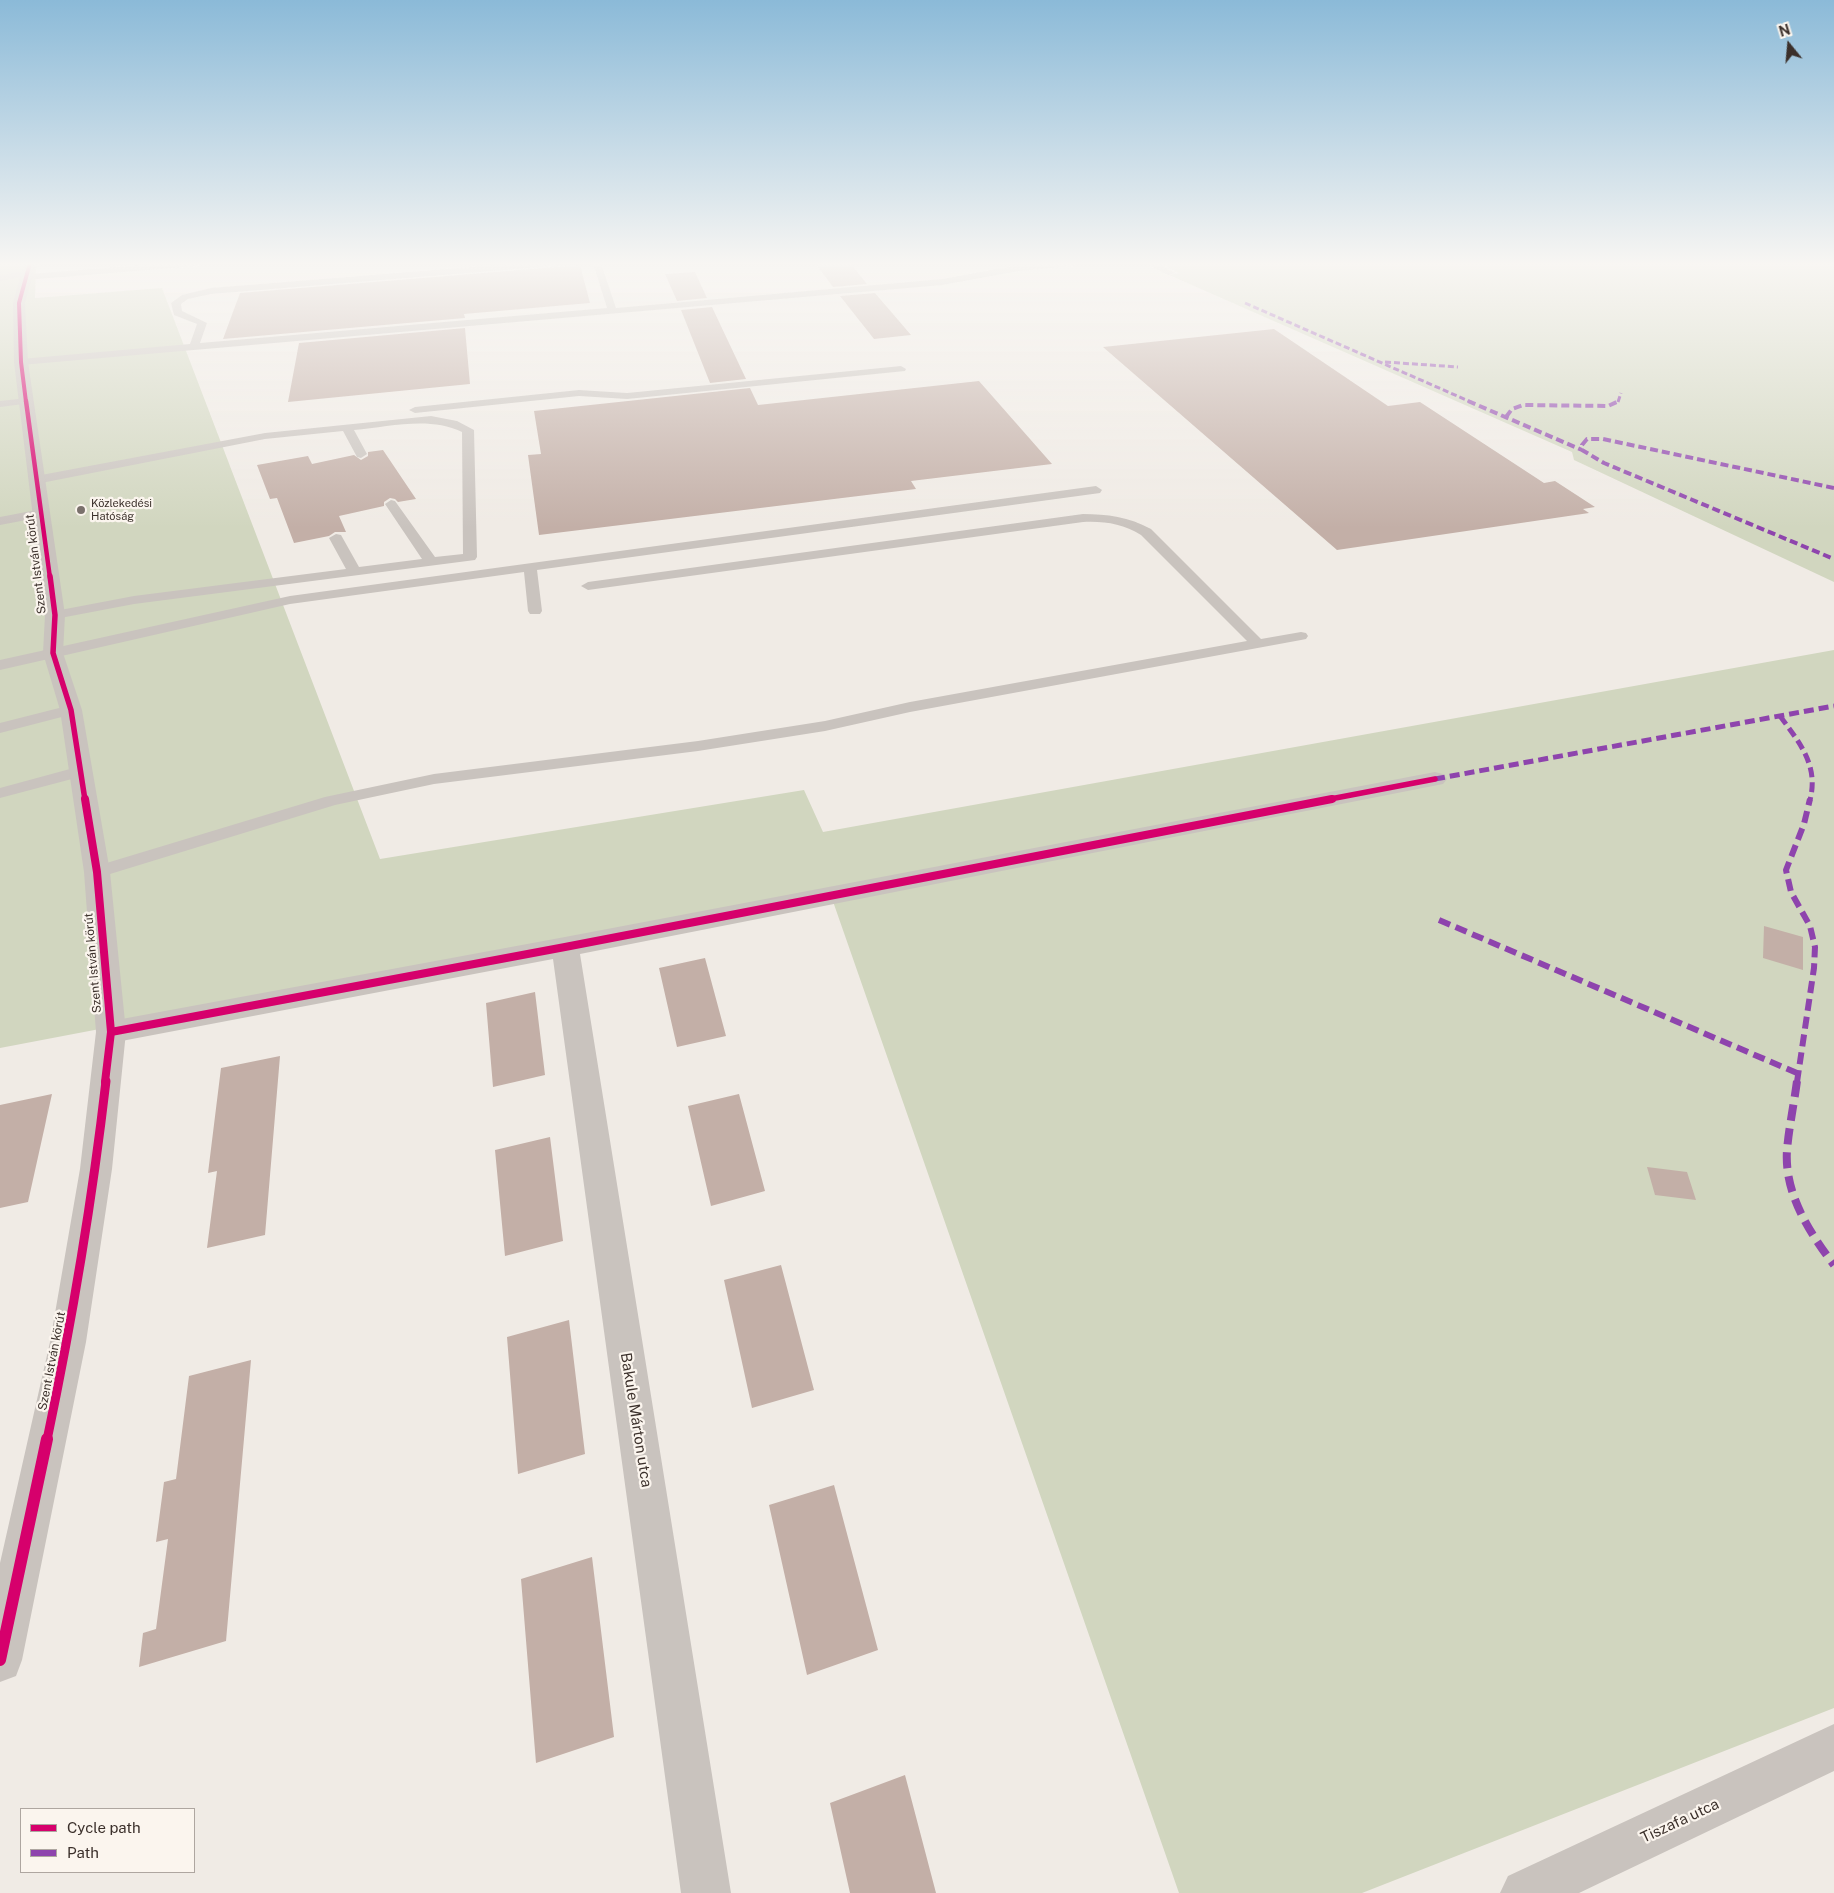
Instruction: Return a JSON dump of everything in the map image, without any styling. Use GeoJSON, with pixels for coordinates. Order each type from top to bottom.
{"type":"FeatureCollection","features":[{"type":"Feature","properties":{"kind":"street","name":"Szent István körút"},"geometry":{"type":"LineString","coordinates":[[0,1660],[68,1342],[96,1169],[110,1032],[97,872],[71,710],[53,653],[55,615],[38,471],[21,351]]}},
{"type":"Feature","properties":{"kind":"street"},"geometry":{"type":"LineString","coordinates":[[110,1032],[565,947],[1435,779]]}},
{"type":"Feature","properties":{"kind":"street","name":"Bakule Márton utca"},"geometry":{"type":"LineString","coordinates":[[565,947],[706,1893]]}},
{"type":"Feature","properties":{"kind":"street","name":"Tiszafa utca"},"geometry":{"type":"LineString","coordinates":[[1525,1893],[1834,1747]]}},
{"type":"Feature","properties":{"kind":"lane"},"geometry":{"type":"LineString","coordinates":[[21,362],[136,351]]}},
{"type":"Feature","properties":{"kind":"lane"},"geometry":{"type":"LineString","coordinates":[[170,442],[260,426],[516,399],[579,393],[628,396],[901,369]]}},
{"type":"Feature","properties":{"kind":"lane"},"geometry":{"type":"LineString","coordinates":[[0,404],[27,401]]}},
{"type":"Feature","properties":{"kind":"lane"},"geometry":{"type":"LineString","coordinates":[[38,471],[265,436],[346,427],[431,419],[453,423],[468,430],[470,557],[134,600],[55,615]]}},
{"type":"Feature","properties":{"kind":"lane"},"geometry":{"type":"LineString","coordinates":[[346,427],[361,454]]}},
{"type":"Feature","properties":{"kind":"lane"},"geometry":{"type":"LineString","coordinates":[[0,666],[290,600],[1096,490]]}},
{"type":"Feature","properties":{"kind":"lane"},"geometry":{"type":"LineString","coordinates":[[391,504],[431,562]]}},
{"type":"Feature","properties":{"kind":"lane"},"geometry":{"type":"LineString","coordinates":[[0,521],[42,513]]}},
{"type":"Feature","properties":{"kind":"lane"},"geometry":{"type":"LineString","coordinates":[[588,586],[1083,518],[1118,520],[1146,532],[1258,644]]}},
{"type":"Feature","properties":{"kind":"lane"},"geometry":{"type":"LineString","coordinates":[[336,538],[355,572]]}},
{"type":"Feature","properties":{"kind":"lane"},"geometry":{"type":"LineString","coordinates":[[715,541],[784,559]]}},
{"type":"Feature","properties":{"kind":"lane"},"geometry":{"type":"LineString","coordinates":[[715,541],[722,568]]}},
{"type":"Feature","properties":{"kind":"lane"},"geometry":{"type":"LineString","coordinates":[[530,566],[535,611]]}},
{"type":"Feature","properties":{"kind":"lane"},"geometry":{"type":"LineString","coordinates":[[97,872],[331,802],[392,787],[698,746],[825,726],[910,708],[1301,636]]}},
{"type":"Feature","properties":{"kind":"lane"},"geometry":{"type":"LineString","coordinates":[[0,728],[71,710]]}},
{"type":"Feature","properties":{"kind":"lane"},"geometry":{"type":"LineString","coordinates":[[0,793],[81,771]]}},
{"type":"Feature","properties":{"kind":"green space"},"geometry":{"type":"Polygon","coordinates":[[[0,351],[186,351],[380,859],[804,790],[823,832],[1834,650],[1834,1708],[1362,1893],[1179,1893],[829,890],[0,1048],[0,351]]]}},
{"type":"Feature","properties":{"kind":"green space"},"geometry":{"type":"Polygon","coordinates":[[[1343,351],[1834,351],[1834,582],[1574,460],[1572,452],[1343,351]]]}},
{"type":"Feature","properties":{"kind":"building"},"geometry":{"type":"Polygon","coordinates":[[[297,351],[467,351],[470,384],[288,402],[297,351]]]}},
{"type":"Feature","properties":{"kind":"building"},"geometry":{"type":"Polygon","coordinates":[[[697,351],[733,351],[746,379],[710,383],[697,351]]]}},
{"type":"Feature","properties":{"kind":"building"},"geometry":{"type":"Polygon","coordinates":[[[1108,351],[1307,351],[1388,406],[1420,402],[1544,483],[1555,481],[1595,507],[1583,509],[1589,513],[1337,550],[1108,351]]]}},
{"type":"Feature","properties":{"kind":"building"},"geometry":{"type":"Polygon","coordinates":[[[979,381],[1052,464],[911,481],[916,489],[539,535],[528,455],[541,454],[534,411],[750,388],[758,405],[979,381]]]}},
{"type":"Feature","properties":{"kind":"building"},"geometry":{"type":"Polygon","coordinates":[[[383,450],[416,499],[398,502],[390,498],[384,502],[384,506],[339,516],[346,532],[335,532],[329,536],[294,543],[277,498],[270,499],[257,465],[308,456],[312,464],[354,455],[361,460],[368,456],[368,452],[383,450]]]}},
{"type":"Feature","properties":{"kind":"building"},"geometry":{"type":"Polygon","coordinates":[[[1764,926],[1803,937],[1803,970],[1763,958],[1764,926]]]}},
{"type":"Feature","properties":{"kind":"building"},"geometry":{"type":"Polygon","coordinates":[[[705,958],[726,1036],[677,1047],[659,968],[705,958]]]}},
{"type":"Feature","properties":{"kind":"building"},"geometry":{"type":"Polygon","coordinates":[[[535,992],[545,1075],[493,1087],[486,1003],[535,992]]]}},
{"type":"Feature","properties":{"kind":"building"},"geometry":{"type":"Polygon","coordinates":[[[280,1056],[265,1235],[207,1248],[217,1171],[208,1173],[221,1068],[280,1056]]]}},
{"type":"Feature","properties":{"kind":"building"},"geometry":{"type":"Polygon","coordinates":[[[52,1094],[28,1202],[0,1208],[0,1105],[52,1094]]]}},
{"type":"Feature","properties":{"kind":"building"},"geometry":{"type":"Polygon","coordinates":[[[739,1094],[765,1191],[711,1206],[688,1106],[739,1094]]]}},
{"type":"Feature","properties":{"kind":"building"},"geometry":{"type":"Polygon","coordinates":[[[550,1137],[563,1241],[505,1256],[495,1150],[550,1137]]]}},
{"type":"Feature","properties":{"kind":"building"},"geometry":{"type":"Polygon","coordinates":[[[1647,1167],[1687,1172],[1696,1200],[1655,1195],[1647,1167]]]}},
{"type":"Feature","properties":{"kind":"building"},"geometry":{"type":"Polygon","coordinates":[[[781,1265],[814,1390],[752,1408],[724,1280],[781,1265]]]}},
{"type":"Feature","properties":{"kind":"building"},"geometry":{"type":"Polygon","coordinates":[[[569,1320],[585,1454],[518,1474],[507,1337],[569,1320]]]}},
{"type":"Feature","properties":{"kind":"building"},"geometry":{"type":"Polygon","coordinates":[[[251,1360],[226,1641],[139,1667],[143,1633],[156,1629],[168,1539],[156,1542],[164,1482],[176,1479],[189,1376],[251,1360]]]}},
{"type":"Feature","properties":{"kind":"building"},"geometry":{"type":"Polygon","coordinates":[[[834,1485],[878,1650],[807,1675],[769,1505],[834,1485]]]}},
{"type":"Feature","properties":{"kind":"building"},"geometry":{"type":"Polygon","coordinates":[[[592,1557],[614,1737],[536,1763],[521,1579],[592,1557]]]}},
{"type":"Feature","properties":{"kind":"building"},"geometry":{"type":"Polygon","coordinates":[[[905,1775],[936,1893],[850,1893],[830,1803],[905,1775]]]}},
{"type":"Feature","properties":{"kind":"marked path"},"geometry":{"type":"LineString","coordinates":[[1355,351],[1582,450]]}},
{"type":"Feature","properties":{"kind":"marked path"},"geometry":{"type":"LineString","coordinates":[[1385,362],[1458,367]]}},
{"type":"Feature","properties":{"kind":"marked path"},"geometry":{"type":"LineString","coordinates":[[1506,417],[1512,409],[1523,405],[1608,406],[1619,402],[1621,393]]}},
{"type":"Feature","properties":{"kind":"marked path"},"geometry":{"type":"LineString","coordinates":[[1834,488],[1603,439],[1587,439],[1582,445],[1582,450],[1604,463],[1834,559]]}},
{"type":"Feature","properties":{"kind":"marked path"},"geometry":{"type":"LineString","coordinates":[[1435,779],[1834,706]]}},
{"type":"Feature","properties":{"kind":"marked path"},"geometry":{"type":"LineString","coordinates":[[1780,716],[1805,750],[1809,761],[1812,792],[1804,824],[1786,870],[1791,892],[1810,926],[1815,947],[1814,968],[1787,1151],[1788,1167],[1790,1183],[1800,1212],[1815,1239],[1834,1265]]}},
{"type":"Feature","properties":{"kind":"marked path"},"geometry":{"type":"LineString","coordinates":[[1439,920],[1797,1073]]}},
{"type":"Feature","properties":{"kind":"cycle path"},"geometry":{"type":"LineString","coordinates":[[0,1660],[68,1342],[96,1169],[111,1032],[97,872],[71,710],[53,653],[55,615],[21,351]]}},
{"type":"Feature","properties":{"kind":"cycle path"},"geometry":{"type":"LineString","coordinates":[[111,1032],[565,947],[1435,779]]}},
{"type":"Feature","properties":{"kind":"place","name":"Közlekedési Hatóság"},"geometry":{"type":"Point","coordinates":[81,510]}}]}
